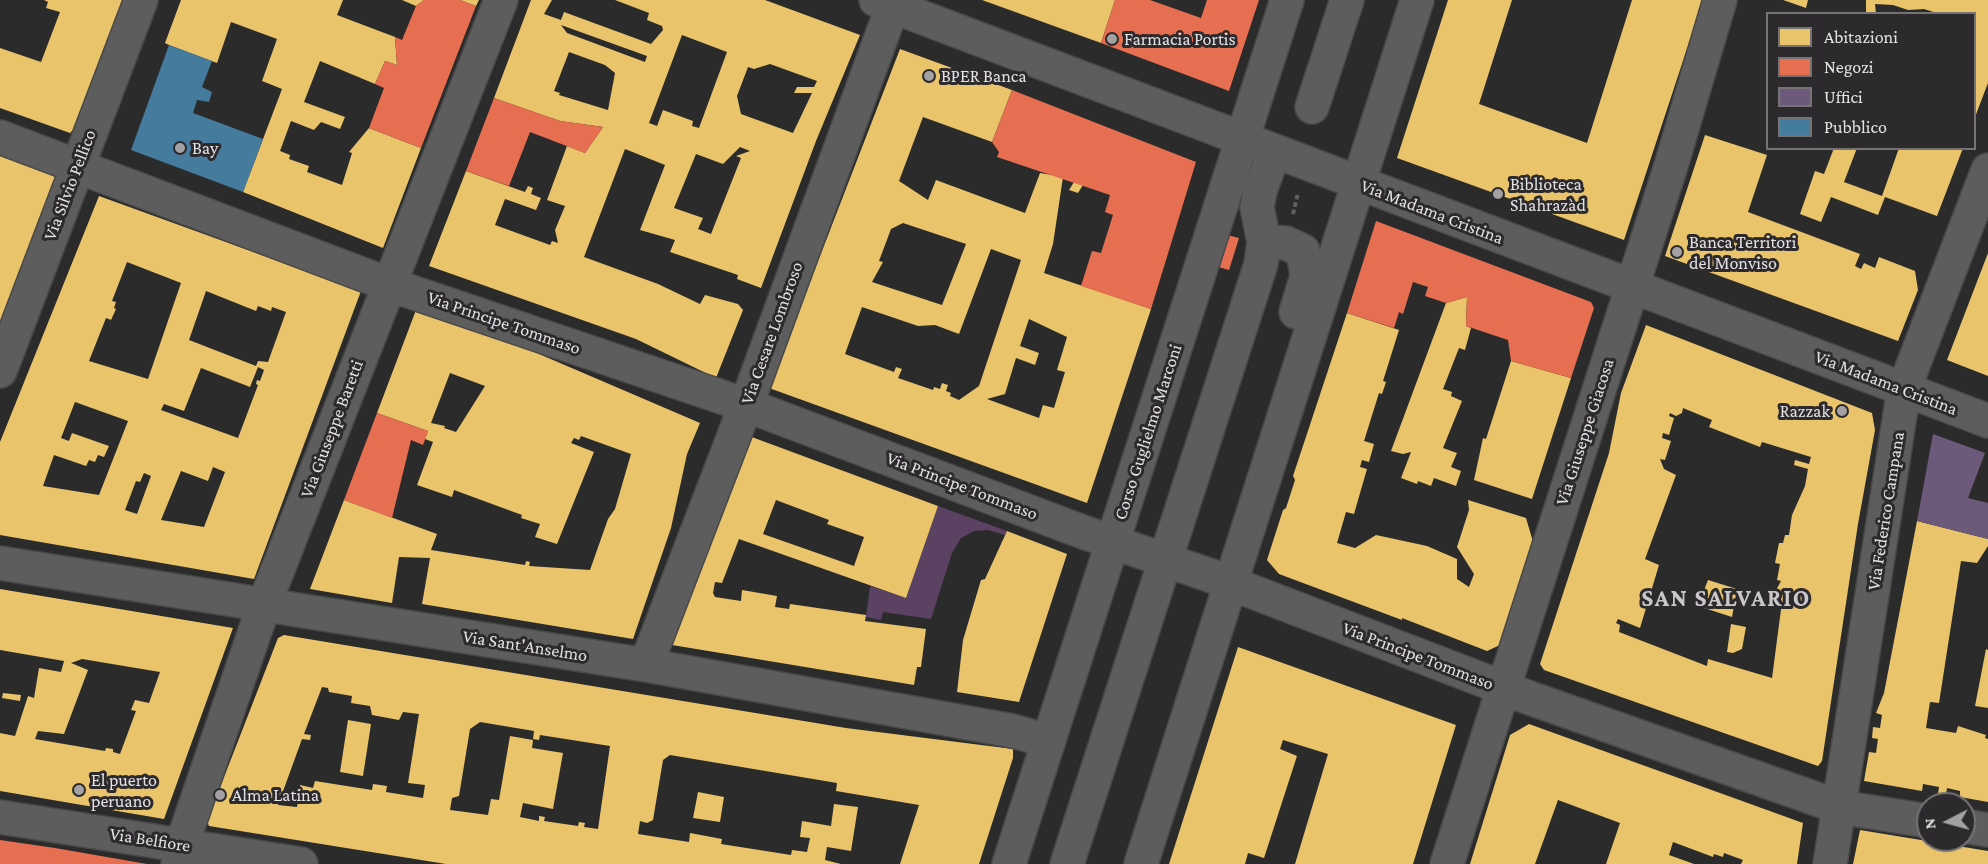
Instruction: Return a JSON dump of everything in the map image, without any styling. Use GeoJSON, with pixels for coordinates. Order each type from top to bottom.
{"type":"FeatureCollection","features":[{"type":"Feature","properties":{"kind":"street","name":"Via Silvio Pellico"},"geometry":{"type":"LineString","coordinates":[[0,371],[141,0]]}},
{"type":"Feature","properties":{"kind":"street","name":"Via Giuseppe Baretti"},"geometry":{"type":"LineString","coordinates":[[180,854],[264,605],[501,0]]}},
{"type":"Feature","properties":{"kind":"street","name":"Corso Guglielmo Marconi"},"geometry":{"type":"LineString","coordinates":[[1009,864],[1287,0]]}},
{"type":"Feature","properties":{"kind":"street"},"geometry":{"type":"LineString","coordinates":[[1312,107],[1347,0]]}},
{"type":"Feature","properties":{"kind":"street"},"geometry":{"type":"LineString","coordinates":[[1141,864],[1417,0]]}},
{"type":"Feature","properties":{"kind":"street","name":"Via Giuseppe Giacosa"},"geometry":{"type":"LineString","coordinates":[[1447,864],[1670,169],[1720,0]]}},
{"type":"Feature","properties":{"kind":"street","name":"Via Madama Cristina"},"geometry":{"type":"LineString","coordinates":[[888,2],[1630,288],[1988,421]]}},
{"type":"Feature","properties":{"kind":"street","name":"Via Cesare Lombroso"},"geometry":{"type":"LineString","coordinates":[[646,665],[746,405],[888,2]]}},
{"type":"Feature","properties":{"kind":"street","name":"Via Principe Tommaso"},"geometry":{"type":"LineString","coordinates":[[0,137],[388,284],[746,405],[1166,560],[1504,689],[1839,807],[1916,819]]}},
{"type":"Feature","properties":{"kind":"street"},"geometry":{"type":"LineString","coordinates":[[1068,864],[1257,275],[1264,242],[1257,207],[1260,191],[1274,152]]}},
{"type":"Feature","properties":{"kind":"street","name":"Via Federico Campana"},"geometry":{"type":"LineString","coordinates":[[1830,864],[1904,389],[1988,170]]}},
{"type":"Feature","properties":{"kind":"street"},"geometry":{"type":"LineString","coordinates":[[1248,525],[1240,504],[1306,276],[1303,251],[1286,243],[1264,242]]}},
{"type":"Feature","properties":{"kind":"street","name":"Via Sant'Anselmo"},"geometry":{"type":"LineString","coordinates":[[0,563],[646,665],[1013,731],[1048,741]]}},
{"type":"Feature","properties":{"kind":"street","name":"Via Belfiore"},"geometry":{"type":"LineString","coordinates":[[0,817],[180,854],[301,864]]}},
{"type":"Feature","properties":{"kind":"shaded area"},"geometry":{"type":"Polygon","coordinates":[[[938,506],[1007,531],[1005,535],[988,530],[974,531],[961,538],[952,553],[931,619],[883,612],[881,620],[866,617],[870,586],[906,598],[938,506]]]}},
{"type":"Feature","properties":{"kind":"building: Abitazioni"},"geometry":{"type":"Polygon","coordinates":[[[44,0],[124,0],[74,129],[70,133],[0,108],[0,48],[41,62],[60,12],[46,8],[48,2],[44,0]]]}},
{"type":"Feature","properties":{"kind":"building: Abitazioni"},"geometry":{"type":"Polygon","coordinates":[[[181,0],[343,0],[337,15],[395,37],[397,65],[385,61],[375,84],[320,61],[304,102],[345,117],[340,129],[321,122],[314,130],[291,121],[280,151],[290,155],[289,159],[309,166],[307,172],[342,185],[352,153],[349,152],[369,128],[421,148],[383,248],[243,192],[282,89],[262,81],[277,39],[231,22],[217,63],[169,45],[165,43],[181,0]]]}},
{"type":"Feature","properties":{"kind":"building: Abitazioni"},"geometry":{"type":"Polygon","coordinates":[[[402,0],[424,0],[416,6],[402,0]]]}},
{"type":"Feature","properties":{"kind":"building: Abitazioni"},"geometry":{"type":"Polygon","coordinates":[[[460,0],[479,0],[476,6],[460,0]]]}},
{"type":"Feature","properties":{"kind":"building: Abitazioni"},"geometry":{"type":"Polygon","coordinates":[[[531,0],[552,0],[544,14],[561,20],[564,12],[651,44],[663,30],[662,26],[647,20],[649,13],[615,0],[765,0],[860,35],[816,141],[761,288],[737,279],[738,275],[670,252],[675,240],[640,230],[665,165],[625,149],[584,257],[658,284],[700,304],[705,295],[738,304],[743,310],[716,378],[636,339],[429,266],[466,171],[525,192],[528,186],[533,188],[531,194],[541,198],[536,210],[505,199],[495,225],[550,245],[552,241],[558,243],[555,230],[565,206],[547,200],[567,146],[585,153],[603,127],[560,121],[494,98],[531,0]],[[561,25],[567,33],[645,62],[647,56],[561,25]],[[682,35],[649,123],[657,126],[663,110],[693,121],[692,126],[699,128],[727,52],[682,35]],[[569,52],[554,91],[560,93],[559,95],[608,110],[615,73],[605,65],[569,52]],[[770,64],[754,69],[748,67],[737,96],[741,114],[793,133],[812,93],[794,93],[797,87],[814,87],[817,81],[770,64]],[[740,147],[723,164],[696,154],[674,208],[703,218],[698,229],[711,234],[741,158],[736,156],[750,151],[740,147]]]}},
{"type":"Feature","properties":{"kind":"building: Abitazioni"},"geometry":{"type":"Polygon","coordinates":[[[982,0],[1115,0],[1101,43],[982,0]]]}},
{"type":"Feature","properties":{"kind":"building: Abitazioni"},"geometry":{"type":"Polygon","coordinates":[[[1448,0],[1512,0],[1479,104],[1587,143],[1632,0],[1703,0],[1624,240],[1397,158],[1448,0]]]}},
{"type":"Feature","properties":{"kind":"building: Abitazioni"},"geometry":{"type":"Polygon","coordinates":[[[1783,0],[1808,0],[1806,8],[1783,0]]]}},
{"type":"Feature","properties":{"kind":"building: Abitazioni"},"geometry":{"type":"Polygon","coordinates":[[[1866,0],[1988,0],[1988,83],[1976,114],[1976,12],[1908,10],[1893,5],[1875,4],[1876,12],[1866,12],[1866,0]]]}},
{"type":"Feature","properties":{"kind":"building: Abitazioni"},"geometry":{"type":"Polygon","coordinates":[[[900,49],[1012,90],[992,142],[923,117],[899,181],[928,200],[936,180],[1025,213],[1040,173],[1063,177],[1053,244],[1044,273],[1151,309],[1087,503],[769,388],[900,49]],[[903,223],[891,229],[879,261],[883,262],[872,282],[942,305],[966,244],[903,223]],[[991,249],[959,334],[935,325],[918,326],[862,307],[845,354],[894,372],[896,367],[902,369],[898,378],[933,390],[934,387],[940,389],[942,383],[948,385],[946,391],[951,393],[950,396],[959,400],[979,386],[1021,260],[991,249]],[[1029,319],[1020,346],[1039,353],[1035,365],[1016,358],[1005,394],[987,399],[1039,418],[1043,405],[1054,408],[1065,372],[1057,370],[1067,337],[1029,319]]]}},
{"type":"Feature","properties":{"kind":"building: Abitazioni"},"geometry":{"type":"Polygon","coordinates":[[[1705,135],[1767,155],[1748,212],[1860,254],[1855,266],[1861,269],[1864,263],[1875,268],[1879,257],[1915,271],[1918,290],[1898,341],[1665,256],[1705,135]]]}},
{"type":"Feature","properties":{"kind":"building: Abitazioni"},"geometry":{"type":"Polygon","coordinates":[[[1833,150],[1856,150],[1844,182],[1882,196],[1898,150],[1962,150],[1937,216],[1885,197],[1878,215],[1831,197],[1821,222],[1800,214],[1815,171],[1824,174],[1833,150]]]}},
{"type":"Feature","properties":{"kind":"building: Abitazioni"},"geometry":{"type":"Polygon","coordinates":[[[0,156],[58,177],[0,332],[0,156]]]}},
{"type":"Feature","properties":{"kind":"building: Abitazioni"},"geometry":{"type":"Polygon","coordinates":[[[1074,182],[1083,185],[1078,193],[1069,190],[1074,182]]]}},
{"type":"Feature","properties":{"kind":"building: Abitazioni"},"geometry":{"type":"Polygon","coordinates":[[[99,196],[361,291],[254,579],[0,535],[0,442],[99,196]],[[127,262],[112,301],[116,302],[114,308],[116,309],[111,320],[106,318],[89,361],[148,379],[181,283],[127,262]],[[206,291],[189,340],[256,366],[258,361],[268,362],[286,312],[272,307],[271,311],[258,306],[256,311],[206,291]],[[258,367],[250,387],[201,368],[184,411],[164,404],[161,410],[238,438],[258,385],[257,380],[260,381],[264,370],[258,367]],[[75,402],[61,438],[69,441],[72,433],[109,446],[104,457],[98,455],[95,462],[89,460],[86,466],[54,455],[43,486],[99,495],[128,421],[75,402]],[[213,467],[208,481],[181,471],[161,520],[204,527],[225,472],[213,467]],[[144,473],[140,482],[136,481],[125,510],[137,514],[151,476],[144,473]]]}},
{"type":"Feature","properties":{"kind":"building: Abitazioni"},"geometry":{"type":"Polygon","coordinates":[[[1988,253],[1988,376],[1947,360],[1988,253]]]}},
{"type":"Feature","properties":{"kind":"building: Abitazioni"},"geometry":{"type":"Polygon","coordinates":[[[1467,297],[1466,326],[1471,328],[1465,350],[1459,348],[1443,389],[1452,392],[1451,396],[1462,401],[1443,448],[1457,453],[1451,467],[1461,471],[1456,486],[1434,478],[1431,486],[1418,481],[1417,484],[1401,478],[1411,452],[1403,454],[1391,451],[1446,303],[1467,297]]]}},
{"type":"Feature","properties":{"kind":"building: Abitazioni"},"geometry":{"type":"Polygon","coordinates":[[[416,310],[518,345],[700,423],[687,454],[671,528],[633,639],[422,604],[430,558],[399,557],[392,603],[310,589],[344,500],[437,534],[431,550],[525,565],[526,561],[530,562],[529,566],[590,570],[608,519],[615,509],[631,454],[581,436],[579,440],[574,438],[571,443],[594,452],[557,544],[535,537],[540,524],[521,518],[522,515],[454,490],[452,497],[417,485],[433,442],[425,439],[428,431],[377,413],[416,310]],[[450,373],[431,423],[445,426],[444,428],[456,432],[485,386],[450,373]]]}},
{"type":"Feature","properties":{"kind":"building: Abitazioni"},"geometry":{"type":"Polygon","coordinates":[[[1347,313],[1399,330],[1383,381],[1386,382],[1382,394],[1379,393],[1364,441],[1374,444],[1369,462],[1362,460],[1360,467],[1367,469],[1354,514],[1346,512],[1337,543],[1355,548],[1376,535],[1427,546],[1457,559],[1457,579],[1469,587],[1474,574],[1457,547],[1469,510],[1468,500],[1526,518],[1534,545],[1500,645],[1487,651],[1279,574],[1267,560],[1283,510],[1286,508],[1295,480],[1293,476],[1347,313]]]}},
{"type":"Feature","properties":{"kind":"building: Abitazioni"},"geometry":{"type":"Polygon","coordinates":[[[1646,325],[1872,413],[1875,430],[1858,524],[1822,761],[1818,766],[1544,670],[1540,664],[1609,453],[1621,393],[1646,325]],[[1683,408],[1682,413],[1676,416],[1670,413],[1669,416],[1674,418],[1669,435],[1663,433],[1662,438],[1671,441],[1665,460],[1660,459],[1664,469],[1676,475],[1645,559],[1659,565],[1640,628],[1618,619],[1616,623],[1620,625],[1619,632],[1707,666],[1708,659],[1772,678],[1782,602],[1779,592],[1775,592],[1781,581],[1777,580],[1780,564],[1775,563],[1779,543],[1783,543],[1785,535],[1789,535],[1792,515],[1805,486],[1808,469],[1794,465],[1795,460],[1809,464],[1811,457],[1762,442],[1760,447],[1709,427],[1712,420],[1683,408]]]}},
{"type":"Feature","properties":{"kind":"building: Abitazioni"},"geometry":{"type":"Polygon","coordinates":[[[1511,361],[1571,378],[1532,499],[1474,480],[1483,438],[1486,439],[1511,361]]]}},
{"type":"Feature","properties":{"kind":"building: Abitazioni"},"geometry":{"type":"Polygon","coordinates":[[[749,436],[938,506],[906,598],[739,539],[722,583],[715,582],[713,593],[715,597],[741,601],[742,590],[777,596],[775,607],[789,609],[790,604],[866,615],[865,621],[926,629],[921,667],[917,667],[914,685],[672,645],[749,436]],[[776,500],[763,534],[854,566],[864,537],[827,524],[829,520],[776,500]]]}},
{"type":"Feature","properties":{"kind":"building: Abitazioni"},"geometry":{"type":"Polygon","coordinates":[[[1917,521],[1988,539],[1988,546],[1977,563],[1961,561],[1939,703],[1930,702],[1926,728],[1956,733],[1958,726],[1986,735],[1985,738],[1988,739],[1988,802],[1976,800],[1976,792],[1960,792],[1947,788],[1946,792],[1938,792],[1939,787],[1923,784],[1922,791],[1864,781],[1869,752],[1876,753],[1878,739],[1872,738],[1873,727],[1880,728],[1882,715],[1876,713],[1884,693],[1917,521]]]}},
{"type":"Feature","properties":{"kind":"building: Abitazioni"},"geometry":{"type":"Polygon","coordinates":[[[1007,531],[1067,554],[1019,702],[957,692],[963,640],[981,580],[985,579],[1007,531]]]}},
{"type":"Feature","properties":{"kind":"building: Abitazioni"},"geometry":{"type":"Polygon","coordinates":[[[1708,580],[1737,589],[1732,617],[1698,606],[1708,580]]]}},
{"type":"Feature","properties":{"kind":"building: Abitazioni"},"geometry":{"type":"Polygon","coordinates":[[[0,589],[233,628],[164,819],[0,791],[0,733],[15,736],[28,696],[34,698],[39,668],[61,672],[64,661],[0,650],[0,589]],[[82,659],[71,663],[88,670],[64,734],[38,731],[35,739],[105,751],[106,748],[113,749],[113,752],[120,754],[136,711],[131,710],[135,700],[149,703],[160,672],[82,659]]]}},
{"type":"Feature","properties":{"kind":"building: Abitazioni"},"geometry":{"type":"Polygon","coordinates":[[[1731,624],[1746,627],[1742,649],[1733,653],[1727,652],[1731,624]]]}},
{"type":"Feature","properties":{"kind":"building: Abitazioni"},"geometry":{"type":"Polygon","coordinates":[[[284,635],[846,728],[1013,749],[1013,758],[979,864],[900,864],[919,805],[836,791],[837,783],[670,755],[663,760],[653,820],[647,823],[640,821],[638,834],[689,842],[690,833],[722,839],[721,844],[791,855],[792,850],[807,852],[810,838],[800,837],[802,821],[831,826],[834,804],[858,807],[851,851],[827,847],[825,860],[841,864],[446,864],[209,826],[207,821],[278,638],[284,635]],[[322,687],[304,734],[311,735],[310,740],[302,739],[278,805],[297,807],[300,785],[313,788],[315,781],[372,790],[373,784],[387,786],[386,792],[423,798],[425,785],[408,783],[419,714],[403,712],[399,720],[372,715],[370,706],[351,703],[352,696],[329,692],[328,688],[322,687]],[[480,722],[470,729],[459,796],[452,798],[450,810],[488,815],[491,799],[499,800],[510,736],[533,740],[532,748],[563,753],[553,809],[523,803],[520,817],[539,821],[539,816],[545,817],[544,821],[578,826],[579,822],[585,823],[584,827],[598,829],[610,746],[540,735],[539,740],[533,739],[534,731],[480,722]]]}},
{"type":"Feature","properties":{"kind":"building: Abitazioni"},"geometry":{"type":"Polygon","coordinates":[[[1238,647],[1456,725],[1413,864],[1295,864],[1328,754],[1283,740],[1280,749],[1297,756],[1264,858],[1248,853],[1245,864],[1169,864],[1238,647]]]}},
{"type":"Feature","properties":{"kind":"building: Abitazioni"},"geometry":{"type":"Polygon","coordinates":[[[1986,649],[1988,650],[1988,708],[1975,706],[1986,649]]]}},
{"type":"Feature","properties":{"kind":"building: Abitazioni"},"geometry":{"type":"Polygon","coordinates":[[[3,693],[21,695],[20,701],[2,698],[3,693]]]}},
{"type":"Feature","properties":{"kind":"building: Abitazioni"},"geometry":{"type":"Polygon","coordinates":[[[348,720],[371,724],[363,776],[340,772],[348,720]]]}},
{"type":"Feature","properties":{"kind":"building: Abitazioni"},"geometry":{"type":"Polygon","coordinates":[[[1529,724],[1803,823],[1797,864],[1741,864],[1743,860],[1724,853],[1723,857],[1714,854],[1713,857],[1673,842],[1669,855],[1694,864],[1606,864],[1620,823],[1558,800],[1535,864],[1470,864],[1510,735],[1529,724]]]}},
{"type":"Feature","properties":{"kind":"building: Abitazioni"},"geometry":{"type":"Polygon","coordinates":[[[698,792],[724,797],[720,822],[693,818],[698,792]]]}},
{"type":"Feature","properties":{"kind":"building: Abitazioni"},"geometry":{"type":"Polygon","coordinates":[[[1860,830],[1916,839],[1916,852],[1976,852],[1976,849],[1988,851],[1988,864],[1853,864],[1860,830]]]}},
{"type":"Feature","properties":{"kind":"building: Negozi"},"geometry":{"type":"Polygon","coordinates":[[[424,0],[460,0],[476,6],[421,148],[369,128],[384,88],[375,84],[385,61],[397,65],[395,37],[402,40],[416,6],[424,0]]]}},
{"type":"Feature","properties":{"kind":"building: Negozi"},"geometry":{"type":"Polygon","coordinates":[[[1115,0],[1150,0],[1201,18],[1207,0],[1259,0],[1229,91],[1101,43],[1115,0]]]}},
{"type":"Feature","properties":{"kind":"building: Negozi"},"geometry":{"type":"Polygon","coordinates":[[[1012,90],[1196,162],[1151,309],[1081,286],[1092,251],[1101,253],[1113,215],[1105,212],[1110,195],[997,157],[999,152],[992,142],[1012,90]]]}},
{"type":"Feature","properties":{"kind":"building: Negozi"},"geometry":{"type":"Polygon","coordinates":[[[494,98],[560,121],[603,127],[585,153],[530,132],[509,186],[466,171],[494,98]]]}},
{"type":"Feature","properties":{"kind":"building: Negozi"},"geometry":{"type":"Polygon","coordinates":[[[1376,221],[1591,302],[1594,308],[1571,378],[1511,361],[1508,340],[1466,326],[1467,297],[1446,303],[1425,296],[1428,287],[1413,282],[1403,314],[1399,312],[1394,328],[1347,313],[1376,221]]]}},
{"type":"Feature","properties":{"kind":"building: Negozi"},"geometry":{"type":"Polygon","coordinates":[[[1220,233],[1239,238],[1229,270],[1211,265],[1220,233]]]}},
{"type":"Feature","properties":{"kind":"building: Negozi"},"geometry":{"type":"Polygon","coordinates":[[[377,413],[428,431],[423,445],[411,440],[392,518],[344,500],[377,413]]]}},
{"type":"Feature","properties":{"kind":"building: Negozi"},"geometry":{"type":"Polygon","coordinates":[[[0,840],[55,848],[147,864],[0,864],[0,840]]]}},
{"type":"Feature","properties":{"kind":"building: Uffici"},"geometry":{"type":"Polygon","coordinates":[[[1933,434],[1985,453],[1968,498],[1988,503],[1988,539],[1917,521],[1933,434]]]}},
{"type":"Feature","properties":{"kind":"building: Pubblico"},"geometry":{"type":"Polygon","coordinates":[[[169,45],[212,61],[202,87],[212,92],[209,102],[197,100],[193,113],[263,139],[243,192],[131,150],[169,45]]]}},
{"type":"Feature","properties":{"kind":"place","name":"Farmacia Portis"},"geometry":{"type":"Point","coordinates":[1112,39]}},
{"type":"Feature","properties":{"kind":"place","name":"BPER Banca"},"geometry":{"type":"Point","coordinates":[929,76]}},
{"type":"Feature","properties":{"kind":"place","name":"Bay"},"geometry":{"type":"Point","coordinates":[180,148]}},
{"type":"Feature","properties":{"kind":"place","name":"Biblioteca Shahrazàd"},"geometry":{"type":"Point","coordinates":[1498,194]}},
{"type":"Feature","properties":{"kind":"place","name":"Banca Territori del Monviso"},"geometry":{"type":"Point","coordinates":[1677,252]}},
{"type":"Feature","properties":{"kind":"place","name":"Razzak"},"geometry":{"type":"Point","coordinates":[1842,411]}},
{"type":"Feature","properties":{"kind":"place","name":"El puerto peruano"},"geometry":{"type":"Point","coordinates":[79,790]}},
{"type":"Feature","properties":{"kind":"place","name":"Alma Latina"},"geometry":{"type":"Point","coordinates":[220,795]}},
{"type":"Feature","properties":{"kind":"district","name":"SAN SALVARIO"},"geometry":{"type":"Point","coordinates":[1726,599]}}]}
